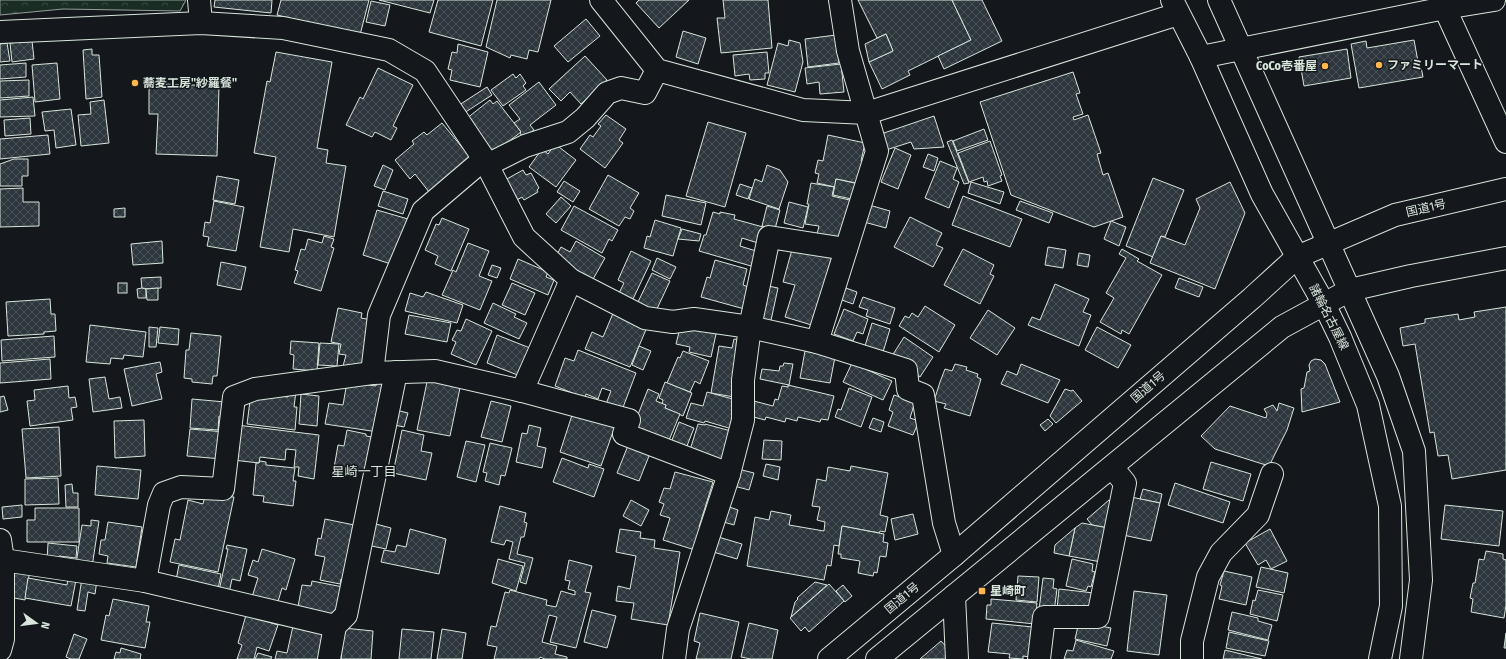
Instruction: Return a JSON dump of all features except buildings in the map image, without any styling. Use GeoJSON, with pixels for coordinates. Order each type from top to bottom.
{"type":"FeatureCollection","features":[{"type":"Feature","properties":{"kind":"main road"},"geometry":{"type":"LineString","coordinates":[[198,0],[201,22]]}},
{"type":"Feature","properties":{"kind":"main road"},"geometry":{"type":"LineString","coordinates":[[601,0],[657,70],[803,110],[867,113],[1175,7]]}},
{"type":"Feature","properties":{"kind":"main road"},"geometry":{"type":"LineString","coordinates":[[817,342],[877,152],[848,50],[840,0]]}},
{"type":"Feature","properties":{"kind":"main road"},"geometry":{"type":"LineString","coordinates":[[1219,0],[1388,376],[1414,451],[1421,580],[1411,659]]}},
{"type":"Feature","properties":{"kind":"main road"},"geometry":{"type":"LineString","coordinates":[[1201,57],[1443,4],[1494,0]]}},
{"type":"Feature","properties":{"kind":"main road"},"geometry":{"type":"LineString","coordinates":[[1443,4],[1506,142]]}},
{"type":"Feature","properties":{"kind":"main road","name":"諸輪名古屋線"},"geometry":{"type":"LineString","coordinates":[[1175,7],[1201,57],[1262,194],[1324,304],[1340,337],[1368,406],[1390,506],[1390,606],[1380,659]]}},
{"type":"Feature","properties":{"kind":"main road"},"geometry":{"type":"LineString","coordinates":[[0,32],[201,22],[283,28],[389,50],[425,71],[486,162],[524,237],[570,280],[645,318],[673,322],[694,318],[750,327],[817,342],[906,370],[908,389],[923,395],[944,523],[954,555]]}},
{"type":"Feature","properties":{"kind":"main road"},"geometry":{"type":"LineString","coordinates":[[372,373],[379,315],[423,211],[486,162],[525,146],[568,132],[585,118],[607,93],[621,88],[645,93],[657,70]]}},
{"type":"Feature","properties":{"kind":"main road","name":"国道1号"},"geometry":{"type":"LineString","coordinates":[[829,659],[954,555],[1252,298],[1297,257],[1395,215],[1506,189]]}},
{"type":"Feature","properties":{"kind":"main road"},"geometry":{"type":"LineString","coordinates":[[674,659],[678,629],[729,474],[743,420],[743,380],[750,327],[769,237],[846,249]]}},
{"type":"Feature","properties":{"kind":"main road"},"geometry":{"type":"LineString","coordinates":[[877,659],[1282,327],[1350,290],[1411,276],[1506,258]]}},
{"type":"Feature","properties":{"kind":"main road"},"geometry":{"type":"LineString","coordinates":[[522,391],[570,280]]}},
{"type":"Feature","properties":{"kind":"main road"},"geometry":{"type":"LineString","coordinates":[[145,582],[159,505],[164,493],[181,488],[223,489],[234,397],[255,390],[372,373],[435,371],[522,391],[629,420],[624,434],[729,474]]}},
{"type":"Feature","properties":{"kind":"main road"},"geometry":{"type":"LineString","coordinates":[[329,659],[335,626],[346,615],[396,372]]}},
{"type":"Feature","properties":{"kind":"main road"},"geometry":{"type":"LineString","coordinates":[[1040,659],[1044,617],[1098,617],[1125,483],[1112,467]]}},
{"type":"Feature","properties":{"kind":"main road"},"geometry":{"type":"LineString","coordinates":[[1192,659],[1192,641],[1208,577],[1221,553],[1258,515],[1272,474]]}},
{"type":"Feature","properties":{"kind":"main road"},"geometry":{"type":"LineString","coordinates":[[0,650],[3,639],[2,550],[335,626]]}},
{"type":"Feature","properties":{"kind":"main road"},"geometry":{"type":"LineString","coordinates":[[954,596],[958,659]]}},
{"type":"Feature","properties":{"kind":"green space"},"geometry":{"type":"Polygon","coordinates":[[[0,0],[186,0],[180,11],[63,9],[0,15],[0,0]]]}},
{"type":"Feature","properties":{"kind":"place","name":"ファミリーマート"},"geometry":{"type":"Point","coordinates":[1379,65]}},
{"type":"Feature","properties":{"kind":"place","name":"CoCo壱番屋"},"geometry":{"type":"Point","coordinates":[1325,66]}},
{"type":"Feature","properties":{"kind":"place","name":"蕎麦工房\"紗羅餐\""},"geometry":{"type":"Point","coordinates":[135,83]}},
{"type":"Feature","properties":{"kind":"place","name":"星崎町"},"geometry":{"type":"Point","coordinates":[982,591]}},
{"type":"Feature","properties":{"kind":"district","name":"星崎一丁目"},"geometry":{"type":"Point","coordinates":[364,471]}}]}
